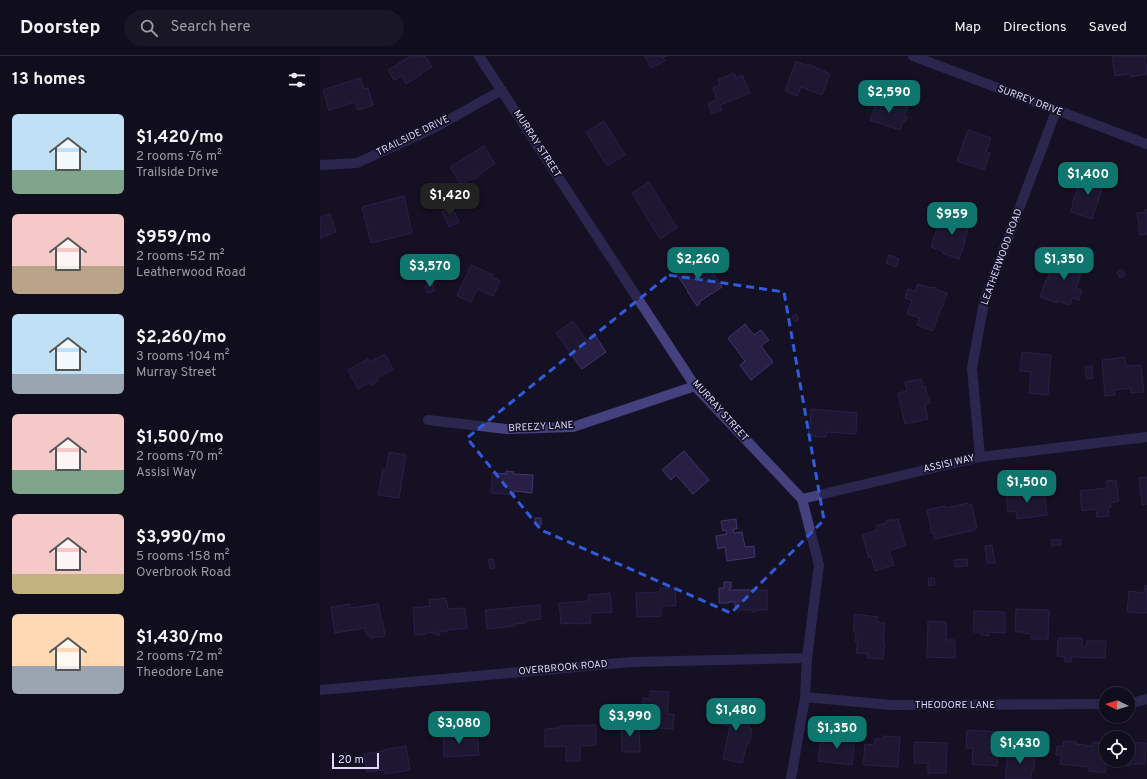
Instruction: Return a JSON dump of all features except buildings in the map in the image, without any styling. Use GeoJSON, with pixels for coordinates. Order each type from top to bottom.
{"type":"FeatureCollection","features":[{"type":"Feature","properties":{"kind":"street","name":"MURRAY STREET"},"geometry":{"type":"LineString","coordinates":[[479,56],[695,386],[802,499],[819,565],[807,658],[805,696],[791,779]]}},
{"type":"Feature","properties":{"kind":"street","name":"SURREY DRIVE"},"geometry":{"type":"LineString","coordinates":[[913,56],[1147,144]]}},
{"type":"Feature","properties":{"kind":"street","name":"TRAILSIDE DRIVE"},"geometry":{"type":"LineString","coordinates":[[320,165],[357,163],[436,127],[502,90]]}},
{"type":"Feature","properties":{"kind":"street","name":"LEATHERWOOD ROAD"},"geometry":{"type":"LineString","coordinates":[[980,457],[972,368],[984,302],[1056,110]]}},
{"type":"Feature","properties":{"kind":"street","name":"BREEZY LANE"},"geometry":{"type":"LineString","coordinates":[[428,420],[506,429],[573,427],[695,386]]}},
{"type":"Feature","properties":{"kind":"street","name":"ASSISI WAY"},"geometry":{"type":"LineString","coordinates":[[802,499],[980,457],[1147,437]]}},
{"type":"Feature","properties":{"kind":"street","name":"OVERBROOK ROAD"},"geometry":{"type":"LineString","coordinates":[[320,690],[632,662],[807,658]]}},
{"type":"Feature","properties":{"kind":"street","name":"THEODORE LANE"},"geometry":{"type":"LineString","coordinates":[[805,696],[892,705],[1099,704]]}},
{"type":"Feature","properties":{"kind":"street"},"geometry":{"type":"LineString","coordinates":[[1135,702],[1147,699]]}},
{"type":"Feature","properties":{"kind":"highlighted area"},"geometry":{"type":"Polygon","coordinates":[[[669,275],[784,292],[824,520],[731,613],[541,530],[467,438],[669,275]]]}}]}
